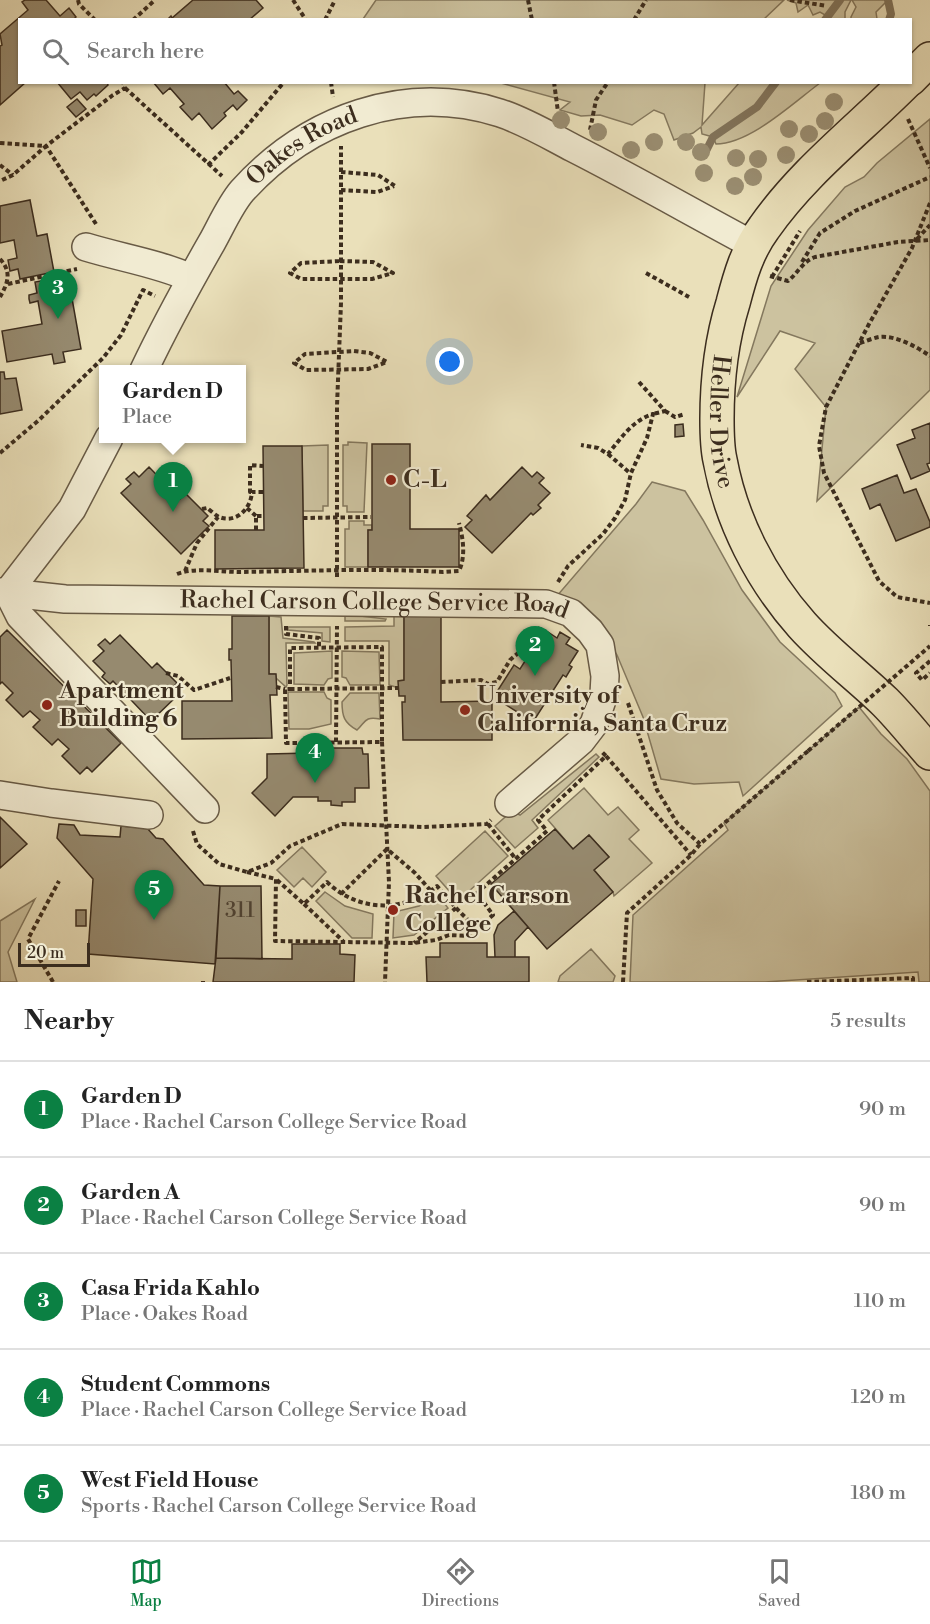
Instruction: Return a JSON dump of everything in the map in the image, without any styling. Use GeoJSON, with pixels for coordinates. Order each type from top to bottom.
{"type":"FeatureCollection","features":[{"type":"Feature","properties":{"kind":"main road","name":"Heller Drive"},"geometry":{"type":"LineString","coordinates":[[912,77],[930,59]]}},
{"type":"Feature","properties":{"kind":"main road","name":"Heller Drive"},"geometry":{"type":"LineString","coordinates":[[904,85],[844,140],[793,192],[753,244],[744,266],[720,354],[717,385],[718,452],[731,501],[747,541],[763,572],[802,624],[925,738]]}},
{"type":"Feature","properties":{"kind":"street","name":"Oakes Road"},"geometry":{"type":"LineString","coordinates":[[146,365],[173,308],[241,192],[289,149],[314,133],[338,120],[399,104],[419,101],[460,104],[502,113],[585,154],[753,244]]}},
{"type":"Feature","properties":{"kind":"street"},"geometry":{"type":"LineString","coordinates":[[86,247],[144,261],[191,278]]}},
{"type":"Feature","properties":{"kind":"street"},"geometry":{"type":"LineString","coordinates":[[106,443],[72,509],[4,592],[20,616],[198,818]]}},
{"type":"Feature","properties":{"kind":"street","name":"Rachel Carson College Service Road"},"geometry":{"type":"LineString","coordinates":[[4,592],[65,599],[546,604],[571,613],[590,631],[600,645],[605,675],[604,694],[594,723],[581,741],[509,803]]}},
{"type":"Feature","properties":{"kind":"street"},"geometry":{"type":"LineString","coordinates":[[0,795],[149,815]]}},
{"type":"Feature","properties":{"kind":"path"},"geometry":{"type":"LineString","coordinates":[[78,0],[93,18]]}},
{"type":"Feature","properties":{"kind":"path"},"geometry":{"type":"LineString","coordinates":[[135,18],[155,0]]}},
{"type":"Feature","properties":{"kind":"path"},"geometry":{"type":"LineString","coordinates":[[293,0],[305,18]]}},
{"type":"Feature","properties":{"kind":"path"},"geometry":{"type":"LineString","coordinates":[[326,18],[335,0]]}},
{"type":"Feature","properties":{"kind":"path"},"geometry":{"type":"LineString","coordinates":[[528,0],[532,18]]}},
{"type":"Feature","properties":{"kind":"path"},"geometry":{"type":"LineString","coordinates":[[635,18],[646,0]]}},
{"type":"Feature","properties":{"kind":"path"},"geometry":{"type":"LineString","coordinates":[[790,0],[827,6]]}},
{"type":"Feature","properties":{"kind":"path"},"geometry":{"type":"LineString","coordinates":[[124,84],[125,88],[208,165],[241,192]]}},
{"type":"Feature","properties":{"kind":"path"},"geometry":{"type":"LineString","coordinates":[[208,165],[242,132],[282,84]]}},
{"type":"Feature","properties":{"kind":"path"},"geometry":{"type":"LineString","coordinates":[[331,84],[335,104]]}},
{"type":"Feature","properties":{"kind":"path"},"geometry":{"type":"LineString","coordinates":[[585,154],[596,100],[607,84]]}},
{"type":"Feature","properties":{"kind":"path"},"geometry":{"type":"LineString","coordinates":[[904,85],[910,123],[930,168]]}},
{"type":"Feature","properties":{"kind":"path"},"geometry":{"type":"LineString","coordinates":[[0,181],[13,175],[46,146],[112,95],[125,88]]}},
{"type":"Feature","properties":{"kind":"path"},"geometry":{"type":"LineString","coordinates":[[337,569],[341,138]]}},
{"type":"Feature","properties":{"kind":"path"},"geometry":{"type":"LineString","coordinates":[[0,143],[46,146]]}},
{"type":"Feature","properties":{"kind":"path"},"geometry":{"type":"LineString","coordinates":[[46,146],[117,256]]}},
{"type":"Feature","properties":{"kind":"path"},"geometry":{"type":"LineString","coordinates":[[0,165],[13,175]]}},
{"type":"Feature","properties":{"kind":"path"},"geometry":{"type":"LineString","coordinates":[[340,190],[377,192],[395,186],[378,175],[341,172]]}},
{"type":"Feature","properties":{"kind":"path"},"geometry":{"type":"LineString","coordinates":[[767,275],[788,282],[820,233],[855,211],[930,177]]}},
{"type":"Feature","properties":{"kind":"path"},"geometry":{"type":"LineString","coordinates":[[930,203],[914,242],[826,407],[819,446],[824,473],[879,581],[897,597],[930,603]]}},
{"type":"Feature","properties":{"kind":"path"},"geometry":{"type":"LineString","coordinates":[[772,277],[804,225]]}},
{"type":"Feature","properties":{"kind":"path"},"geometry":{"type":"LineString","coordinates":[[914,242],[930,225]]}},
{"type":"Feature","properties":{"kind":"path"},"geometry":{"type":"LineString","coordinates":[[798,269],[815,257],[889,243],[930,240]]}},
{"type":"Feature","properties":{"kind":"path"},"geometry":{"type":"LineString","coordinates":[[8,284],[77,269],[86,247]]}},
{"type":"Feature","properties":{"kind":"path"},"geometry":{"type":"LineString","coordinates":[[0,260],[6,265],[8,284],[0,297]]}},
{"type":"Feature","properties":{"kind":"path"},"geometry":{"type":"LineString","coordinates":[[340,261],[373,262],[393,273],[372,279],[301,279],[290,273],[301,263],[340,261]]}},
{"type":"Feature","properties":{"kind":"path"},"geometry":{"type":"LineString","coordinates":[[646,273],[689,297]]}},
{"type":"Feature","properties":{"kind":"path"},"geometry":{"type":"LineString","coordinates":[[0,453],[39,420],[103,358],[120,335],[143,290],[158,298]]}},
{"type":"Feature","properties":{"kind":"path"},"geometry":{"type":"LineString","coordinates":[[860,343],[880,337],[895,339],[920,349],[930,356]]}},
{"type":"Feature","properties":{"kind":"path"},"geometry":{"type":"LineString","coordinates":[[339,351],[370,352],[387,362],[368,369],[338,369],[306,370],[294,363],[305,354],[339,351]]}},
{"type":"Feature","properties":{"kind":"path"},"geometry":{"type":"LineString","coordinates":[[639,382],[665,411],[675,417],[685,414]]}},
{"type":"Feature","properties":{"kind":"path"},"geometry":{"type":"LineString","coordinates":[[608,454],[628,429],[643,417],[665,411]]}},
{"type":"Feature","properties":{"kind":"path"},"geometry":{"type":"LineString","coordinates":[[441,682],[481,680],[488,684],[497,682],[510,660],[537,637],[549,595],[568,566],[603,534],[625,500],[631,473],[647,438],[653,414]]}},
{"type":"Feature","properties":{"kind":"path"},"geometry":{"type":"LineString","coordinates":[[581,445],[598,448],[631,473]]}},
{"type":"Feature","properties":{"kind":"path"},"geometry":{"type":"LineString","coordinates":[[202,509],[207,508],[218,517],[230,518],[243,513],[251,502],[250,465],[263,466]]}},
{"type":"Feature","properties":{"kind":"path"},"geometry":{"type":"LineString","coordinates":[[252,492],[264,492]]}},
{"type":"Feature","properties":{"kind":"path"},"geometry":{"type":"LineString","coordinates":[[247,508],[256,516],[264,516]]}},
{"type":"Feature","properties":{"kind":"path"},"geometry":{"type":"LineString","coordinates":[[256,516],[256,530]]}},
{"type":"Feature","properties":{"kind":"path"},"geometry":{"type":"LineString","coordinates":[[185,571],[197,543],[218,517]]}},
{"type":"Feature","properties":{"kind":"path"},"geometry":{"type":"LineString","coordinates":[[303,518],[371,517]]}},
{"type":"Feature","properties":{"kind":"path"},"geometry":{"type":"LineString","coordinates":[[152,599],[159,586],[171,576],[185,571],[337,569],[459,571],[463,562],[462,534],[459,523]]}},
{"type":"Feature","properties":{"kind":"path"},"geometry":{"type":"LineString","coordinates":[[336,742],[337,641]]}},
{"type":"Feature","properties":{"kind":"path"},"geometry":{"type":"LineString","coordinates":[[622,982],[627,913],[700,844],[930,645]]}},
{"type":"Feature","properties":{"kind":"path"},"geometry":{"type":"LineString","coordinates":[[382,742],[286,743],[290,648],[382,647],[382,742],[388,906],[385,982]]}},
{"type":"Feature","properties":{"kind":"path"},"geometry":{"type":"LineString","coordinates":[[930,661],[916,673],[922,680],[930,673]]}},
{"type":"Feature","properties":{"kind":"path"},"geometry":{"type":"LineString","coordinates":[[166,673],[178,676],[194,690],[230,678]]}},
{"type":"Feature","properties":{"kind":"path"},"geometry":{"type":"LineString","coordinates":[[276,687],[288,689],[399,688]]}},
{"type":"Feature","properties":{"kind":"path"},"geometry":{"type":"LineString","coordinates":[[627,699],[657,790],[677,823],[700,844]]}},
{"type":"Feature","properties":{"kind":"path"},"geometry":{"type":"LineString","coordinates":[[599,748],[690,855]]}},
{"type":"Feature","properties":{"kind":"path"},"geometry":{"type":"LineString","coordinates":[[276,879],[275,941],[413,944],[449,935],[469,936],[493,915],[477,893],[548,832],[538,820],[606,756]]}},
{"type":"Feature","properties":{"kind":"path"},"geometry":{"type":"LineString","coordinates":[[248,872],[271,863],[290,846],[342,824],[424,827],[488,824],[509,803]]}},
{"type":"Feature","properties":{"kind":"path"},"geometry":{"type":"LineString","coordinates":[[198,818],[197,844],[219,864],[276,879],[343,941]]}},
{"type":"Feature","properties":{"kind":"path"},"geometry":{"type":"LineString","coordinates":[[488,824],[515,858]]}},
{"type":"Feature","properties":{"kind":"path"},"geometry":{"type":"LineString","coordinates":[[387,849],[415,873],[431,891]]}},
{"type":"Feature","properties":{"kind":"path"},"geometry":{"type":"LineString","coordinates":[[341,894],[387,849]]}},
{"type":"Feature","properties":{"kind":"path"},"geometry":{"type":"LineString","coordinates":[[53,982],[28,939],[59,881]]}},
{"type":"Feature","properties":{"kind":"path"},"geometry":{"type":"LineString","coordinates":[[304,904],[327,882],[341,894],[366,904],[388,906],[409,902],[437,886],[477,929]]}},
{"type":"Feature","properties":{"kind":"path"},"geometry":{"type":"LineString","coordinates":[[413,944],[456,908]]}},
{"type":"Feature","properties":{"kind":"path"},"geometry":{"type":"LineString","coordinates":[[807,982],[913,978],[913,982]]}},
{"type":"Feature","properties":{"kind":"shaded area"},"geometry":{"type":"Polygon","coordinates":[[[376,0],[784,0],[765,18],[364,18],[376,0]]]}},
{"type":"Feature","properties":{"kind":"shaded area"},"geometry":{"type":"Polygon","coordinates":[[[787,0],[851,0],[845,12],[845,18],[830,18],[820,12],[813,15],[808,5],[798,12],[796,3],[787,0]]]}},
{"type":"Feature","properties":{"kind":"shaded area"},"geometry":{"type":"Polygon","coordinates":[[[852,0],[888,0],[876,12],[877,18],[851,18],[856,7],[852,0]]]}},
{"type":"Feature","properties":{"kind":"shaded area"},"geometry":{"type":"Polygon","coordinates":[[[505,84],[705,84],[702,125],[738,84],[819,84],[757,130],[729,142],[716,144],[713,137],[702,134],[701,127],[693,133],[674,140],[664,114],[654,110],[632,125],[600,115],[581,116],[560,110],[570,102],[505,84]]]}},
{"type":"Feature","properties":{"kind":"shaded area"},"geometry":{"type":"Polygon","coordinates":[[[930,119],[930,390],[817,501],[826,407],[795,369],[815,343],[780,331],[737,397],[771,286],[808,230],[845,187],[864,177],[877,163],[930,119]]]}},
{"type":"Feature","properties":{"kind":"shaded area"},"geometry":{"type":"Polygon","coordinates":[[[348,442],[367,443],[364,512],[347,512],[347,506],[343,506],[343,445],[348,445],[348,442]]]}},
{"type":"Feature","properties":{"kind":"shaded area"},"geometry":{"type":"Polygon","coordinates":[[[328,445],[328,506],[323,506],[323,511],[303,511],[302,446],[328,445]]]}},
{"type":"Feature","properties":{"kind":"shaded area"},"geometry":{"type":"Polygon","coordinates":[[[652,482],[685,491],[742,590],[780,642],[835,693],[842,706],[743,796],[739,782],[694,784],[661,779],[643,717],[617,655],[596,623],[556,597],[636,504],[652,482]]]}},
{"type":"Feature","properties":{"kind":"shaded area"},"geometry":{"type":"Polygon","coordinates":[[[349,521],[364,521],[364,525],[372,525],[372,530],[368,530],[368,567],[345,567],[345,529],[349,529],[349,521]]]}},
{"type":"Feature","properties":{"kind":"shaded area"},"geometry":{"type":"Polygon","coordinates":[[[345,607],[352,615],[386,619],[385,621],[345,621],[345,607]]]}},
{"type":"Feature","properties":{"kind":"shaded area"},"geometry":{"type":"Polygon","coordinates":[[[394,612],[404,615],[404,680],[399,688],[389,685],[389,641],[345,641],[345,627],[394,626],[394,612]]]}},
{"type":"Feature","properties":{"kind":"shaded area"},"geometry":{"type":"Polygon","coordinates":[[[269,616],[281,617],[283,638],[315,643],[286,643],[286,687],[276,678],[275,674],[269,674],[269,616]]]}},
{"type":"Feature","properties":{"kind":"shaded area"},"geometry":{"type":"Polygon","coordinates":[[[288,627],[330,627],[330,642],[322,641],[322,633],[288,630],[288,627]]]}},
{"type":"Feature","properties":{"kind":"shaded area"},"geometry":{"type":"Polygon","coordinates":[[[332,651],[332,678],[328,679],[324,685],[294,684],[294,653],[332,651]]]}},
{"type":"Feature","properties":{"kind":"shaded area"},"geometry":{"type":"Polygon","coordinates":[[[342,651],[379,652],[380,685],[350,685],[346,678],[342,677],[342,651]]]}},
{"type":"Feature","properties":{"kind":"shaded area"},"geometry":{"type":"Polygon","coordinates":[[[288,692],[324,692],[331,700],[331,724],[309,729],[289,729],[288,692]]]}},
{"type":"Feature","properties":{"kind":"shaded area"},"geometry":{"type":"Polygon","coordinates":[[[350,693],[379,693],[380,719],[368,719],[357,730],[349,725],[343,715],[342,702],[350,693]]]}},
{"type":"Feature","properties":{"kind":"shaded area"},"geometry":{"type":"Polygon","coordinates":[[[859,707],[881,734],[907,759],[930,791],[930,982],[919,982],[918,972],[765,982],[630,982],[633,915],[728,830],[724,823],[859,707]]]}},
{"type":"Feature","properties":{"kind":"shaded area"},"geometry":{"type":"Polygon","coordinates":[[[596,754],[599,757],[532,820],[538,828],[515,848],[495,826],[512,811],[520,815],[596,754]]]}},
{"type":"Feature","properties":{"kind":"shaded area"},"geometry":{"type":"Polygon","coordinates":[[[584,788],[608,815],[618,807],[639,830],[629,839],[652,863],[614,896],[594,870],[609,857],[589,835],[573,849],[548,820],[584,788]]]}},
{"type":"Feature","properties":{"kind":"shaded area"},"geometry":{"type":"Polygon","coordinates":[[[485,831],[508,856],[458,901],[436,876],[485,831]]]}},
{"type":"Feature","properties":{"kind":"shaded area"},"geometry":{"type":"Polygon","coordinates":[[[302,847],[326,872],[312,887],[303,878],[294,887],[277,870],[302,847]]]}},
{"type":"Feature","properties":{"kind":"shaded area"},"geometry":{"type":"Polygon","coordinates":[[[325,892],[345,906],[373,914],[372,938],[352,938],[316,901],[325,892]]]}},
{"type":"Feature","properties":{"kind":"shaded area"},"geometry":{"type":"Polygon","coordinates":[[[438,895],[448,908],[414,935],[393,938],[394,912],[419,906],[438,895]]]}},
{"type":"Feature","properties":{"kind":"shaded area"},"geometry":{"type":"Polygon","coordinates":[[[35,899],[8,952],[17,982],[0,982],[0,921],[35,899]]]}},
{"type":"Feature","properties":{"kind":"shaded area"},"geometry":{"type":"Polygon","coordinates":[[[591,949],[615,976],[613,982],[558,982],[560,976],[591,949]]]}},
{"type":"Feature","properties":{"kind":"building"},"geometry":{"type":"Polygon","coordinates":[[[46,0],[60,16],[69,8],[76,17],[19,18],[28,10],[22,2],[46,0]]]}},
{"type":"Feature","properties":{"kind":"building"},"geometry":{"type":"Polygon","coordinates":[[[193,0],[256,0],[263,8],[251,18],[172,18],[193,0]]]}},
{"type":"Feature","properties":{"kind":"building"},"geometry":{"type":"Polygon","coordinates":[[[18,19],[18,84],[24,84],[0,105],[0,46],[2,45],[0,34],[18,19]]]}},
{"type":"Feature","properties":{"kind":"building"},"geometry":{"type":"Polygon","coordinates":[[[59,84],[108,84],[96,96],[94,94],[87,100],[80,92],[71,99],[59,84]]]}},
{"type":"Feature","properties":{"kind":"building"},"geometry":{"type":"Polygon","coordinates":[[[155,84],[226,84],[234,94],[238,91],[247,100],[237,110],[233,105],[224,113],[226,116],[212,129],[199,113],[192,120],[180,107],[184,104],[170,88],[163,94],[155,84]]]}},
{"type":"Feature","properties":{"kind":"building"},"geometry":{"type":"Polygon","coordinates":[[[77,99],[86,109],[76,117],[67,107],[77,99]]]}},
{"type":"Feature","properties":{"kind":"building"},"geometry":{"type":"Polygon","coordinates":[[[30,200],[37,236],[47,234],[54,272],[20,279],[18,269],[10,271],[8,260],[17,258],[14,240],[0,243],[0,206],[30,200]]]}},
{"type":"Feature","properties":{"kind":"building"},"geometry":{"type":"Polygon","coordinates":[[[68,276],[81,349],[63,352],[65,362],[54,364],[52,354],[7,362],[2,331],[42,324],[38,301],[30,303],[29,299],[29,295],[37,293],[35,282],[68,276]]]}},
{"type":"Feature","properties":{"kind":"building"},"geometry":{"type":"Polygon","coordinates":[[[0,372],[4,372],[5,379],[16,378],[22,410],[0,414],[0,372]]]}},
{"type":"Feature","properties":{"kind":"building"},"geometry":{"type":"Polygon","coordinates":[[[930,423],[930,463],[927,464],[930,471],[911,479],[897,445],[915,438],[912,430],[930,423]]]}},
{"type":"Feature","properties":{"kind":"building"},"geometry":{"type":"Polygon","coordinates":[[[683,424],[684,436],[675,437],[675,425],[683,424]]]}},
{"type":"Feature","properties":{"kind":"building","name":"C-L"},"geometry":{"type":"Polygon","coordinates":[[[372,444],[410,444],[410,529],[459,529],[459,567],[368,567],[368,530],[372,530],[372,444]]]}},
{"type":"Feature","properties":{"kind":"building"},"geometry":{"type":"Polygon","coordinates":[[[263,446],[302,446],[304,568],[215,569],[215,530],[264,530],[263,446]]]}},
{"type":"Feature","properties":{"kind":"building"},"geometry":{"type":"Polygon","coordinates":[[[149,467],[180,499],[186,494],[208,516],[203,521],[209,526],[181,554],[121,493],[131,484],[126,479],[134,472],[139,477],[149,467]]]}},
{"type":"Feature","properties":{"kind":"building"},"geometry":{"type":"Polygon","coordinates":[[[522,467],[532,477],[537,472],[544,478],[539,483],[550,493],[538,505],[541,508],[533,515],[531,513],[492,553],[465,527],[472,520],[467,516],[486,495],[490,500],[522,467]]]}},
{"type":"Feature","properties":{"kind":"building"},"geometry":{"type":"Polygon","coordinates":[[[897,475],[904,493],[916,489],[930,527],[896,541],[880,504],[870,509],[862,489],[897,475]]]}},
{"type":"Feature","properties":{"kind":"building"},"geometry":{"type":"Polygon","coordinates":[[[404,615],[441,616],[441,702],[492,701],[492,740],[403,740],[402,702],[405,702],[405,696],[399,696],[398,681],[404,680],[404,615]]]}},
{"type":"Feature","properties":{"kind":"building"},"geometry":{"type":"Polygon","coordinates":[[[232,616],[269,616],[269,674],[276,674],[277,695],[270,695],[272,738],[182,739],[182,701],[232,701],[229,649],[232,649],[232,616]]]}},
{"type":"Feature","properties":{"kind":"building","name":"Apartment Building 6"},"geometry":{"type":"Polygon","coordinates":[[[7,630],[121,743],[92,772],[87,767],[80,774],[62,756],[69,749],[58,739],[52,745],[33,727],[40,720],[30,711],[23,717],[6,700],[13,693],[2,682],[0,684],[0,637],[7,630]]]}},
{"type":"Feature","properties":{"kind":"building"},"geometry":{"type":"Polygon","coordinates":[[[545,630],[557,638],[560,632],[570,638],[566,644],[578,651],[569,665],[572,667],[566,677],[563,675],[533,722],[500,701],[504,694],[498,690],[514,665],[520,669],[545,630]]]}},
{"type":"Feature","properties":{"kind":"building"},"geometry":{"type":"Polygon","coordinates":[[[120,635],[152,668],[157,663],[177,683],[172,688],[179,694],[151,721],[113,681],[110,684],[102,677],[105,673],[93,661],[104,651],[98,645],[105,639],[110,644],[120,635]]]}},
{"type":"Feature","properties":{"kind":"building"},"geometry":{"type":"Polygon","coordinates":[[[311,748],[362,748],[363,754],[368,754],[369,788],[355,788],[355,802],[342,802],[342,806],[331,805],[331,801],[318,801],[318,797],[293,797],[275,816],[252,793],[267,778],[267,754],[311,753],[311,748]]]}},
{"type":"Feature","properties":{"kind":"building"},"geometry":{"type":"Polygon","coordinates":[[[0,817],[27,844],[0,868],[0,817]]]}},
{"type":"Feature","properties":{"kind":"building"},"geometry":{"type":"Polygon","coordinates":[[[59,824],[74,825],[80,835],[120,837],[121,826],[147,828],[156,838],[163,839],[204,885],[220,886],[215,964],[88,954],[93,879],[57,838],[59,824]]]}},
{"type":"Feature","properties":{"kind":"building"},"geometry":{"type":"Polygon","coordinates":[[[555,829],[573,849],[589,835],[609,857],[594,870],[613,892],[547,949],[491,884],[555,829]]]}},
{"type":"Feature","properties":{"kind":"building"},"geometry":{"type":"Polygon","coordinates":[[[220,886],[261,886],[262,959],[216,958],[220,886]]]}},
{"type":"Feature","properties":{"kind":"building"},"geometry":{"type":"Polygon","coordinates":[[[76,910],[86,910],[86,926],[76,926],[76,910]]]}},
{"type":"Feature","properties":{"kind":"building"},"geometry":{"type":"Polygon","coordinates":[[[514,911],[528,927],[515,941],[515,957],[495,957],[494,935],[498,925],[514,911]]]}},
{"type":"Feature","properties":{"kind":"building"},"geometry":{"type":"Polygon","coordinates":[[[440,943],[487,943],[487,957],[529,957],[529,982],[427,982],[426,957],[440,957],[440,943]]]}},
{"type":"Feature","properties":{"kind":"building"},"geometry":{"type":"Polygon","coordinates":[[[292,944],[340,944],[340,954],[355,955],[354,982],[213,982],[216,958],[292,959],[292,944]]]}},
{"type":"Feature","properties":{"kind":"waterway"},"geometry":{"type":"LineString","coordinates":[[826,18],[840,0]]}},
{"type":"Feature","properties":{"kind":"waterway"},"geometry":{"type":"LineString","coordinates":[[888,0],[890,18]]}},
{"type":"Feature","properties":{"kind":"waterway"},"geometry":{"type":"LineString","coordinates":[[706,151],[713,137],[757,107],[774,84]]}},
{"type":"Feature","properties":{"kind":"place","name":"Casa Frida Kahlo"},"geometry":{"type":"Point","coordinates":[58,319]}},
{"type":"Feature","properties":{"kind":"place","name":"C-L"},"geometry":{"type":"Point","coordinates":[391,480]}},
{"type":"Feature","properties":{"kind":"place","name":"Garden D"},"geometry":{"type":"Point","coordinates":[173,512]}},
{"type":"Feature","properties":{"kind":"place","name":"Garden A"},"geometry":{"type":"Point","coordinates":[535,676]}},
{"type":"Feature","properties":{"kind":"place","name":"Apartment Building 6"},"geometry":{"type":"Point","coordinates":[47,705]}},
{"type":"Feature","properties":{"kind":"place","name":"University of California, Santa Cruz"},"geometry":{"type":"Point","coordinates":[465,710]}},
{"type":"Feature","properties":{"kind":"place","name":"Student Commons"},"geometry":{"type":"Point","coordinates":[315,783]}},
{"type":"Feature","properties":{"kind":"place","name":"Rachel Carson College"},"geometry":{"type":"Point","coordinates":[393,910]}},
{"type":"Feature","properties":{"kind":"place","name":"West Field House"},"geometry":{"type":"Point","coordinates":[154,920]}}]}
